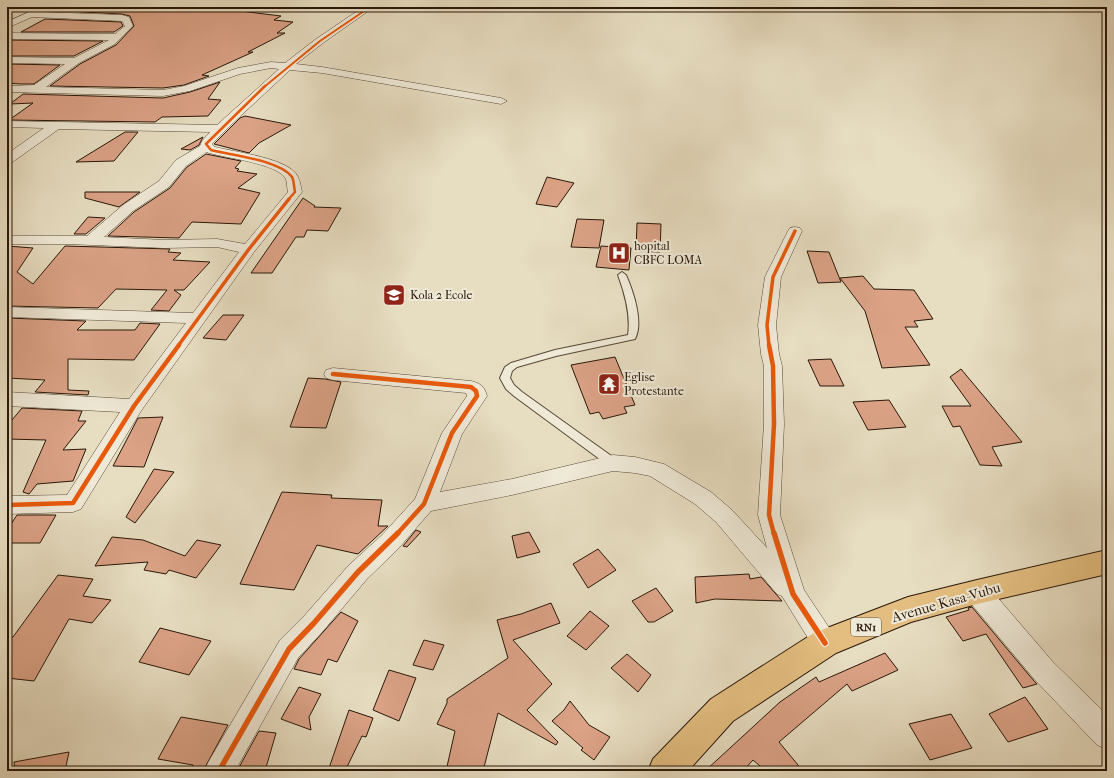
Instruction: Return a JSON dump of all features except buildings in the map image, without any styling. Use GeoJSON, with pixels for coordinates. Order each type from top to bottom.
{"type":"FeatureCollection","features":[{"type":"Feature","properties":{"kind":"highway","name":"Avenue Kasa-Vubu"},"geometry":{"type":"LineString","coordinates":[[665,771],[722,710],[825,643],[908,610],[977,592],[1107,562]]}},
{"type":"Feature","properties":{"kind":"street"},"geometry":{"type":"LineString","coordinates":[[7,25],[45,7]]}},
{"type":"Feature","properties":{"kind":"street"},"geometry":{"type":"LineString","coordinates":[[207,147],[206,144],[219,129],[267,83],[349,20],[370,7]]}},
{"type":"Feature","properties":{"kind":"street"},"geometry":{"type":"LineString","coordinates":[[30,14],[126,19],[129,28],[116,37],[112,42],[76,62],[37,88],[31,90]]}},
{"type":"Feature","properties":{"kind":"street"},"geometry":{"type":"LineString","coordinates":[[7,36],[116,37]]}},
{"type":"Feature","properties":{"kind":"street"},"geometry":{"type":"LineString","coordinates":[[7,60],[76,62]]}},
{"type":"Feature","properties":{"kind":"street"},"geometry":{"type":"LineString","coordinates":[[7,89],[163,93],[186,88],[238,71],[258,66],[271,65],[351,75],[501,101]]}},
{"type":"Feature","properties":{"kind":"street"},"geometry":{"type":"LineString","coordinates":[[7,124],[219,129]]}},
{"type":"Feature","properties":{"kind":"street"},"geometry":{"type":"LineString","coordinates":[[7,160],[55,126]]}},
{"type":"Feature","properties":{"kind":"street"},"geometry":{"type":"LineString","coordinates":[[7,505],[73,503],[134,406],[249,249],[294,192],[292,177],[282,169],[273,165],[216,151],[207,147],[196,152],[182,163],[164,184],[128,208],[91,241]]}},
{"type":"Feature","properties":{"kind":"street"},"geometry":{"type":"LineString","coordinates":[[792,594],[769,515],[774,424],[773,366],[770,354],[767,325],[773,277],[795,231]]}},
{"type":"Feature","properties":{"kind":"street"},"geometry":{"type":"LineString","coordinates":[[7,240],[164,244],[217,243],[249,249]]}},
{"type":"Feature","properties":{"kind":"street"},"geometry":{"type":"LineString","coordinates":[[7,312],[198,318]]}},
{"type":"Feature","properties":{"kind":"street"},"geometry":{"type":"LineString","coordinates":[[219,771],[289,649],[314,623],[358,572],[390,542],[424,504],[452,433],[477,396],[476,391],[471,387],[333,374]]}},
{"type":"Feature","properties":{"kind":"street"},"geometry":{"type":"LineString","coordinates":[[7,399],[134,406]]}},
{"type":"Feature","properties":{"kind":"street"},"geometry":{"type":"LineString","coordinates":[[424,504],[512,487],[613,463],[635,465],[656,470],[703,498],[738,531],[792,594],[825,643]]}},
{"type":"Feature","properties":{"kind":"street"},"geometry":{"type":"LineString","coordinates":[[977,592],[1044,671],[1107,735]]}},
{"type":"Feature","properties":{"kind":"lane"},"geometry":{"type":"LineString","coordinates":[[613,463],[522,397],[510,387],[505,378],[508,369],[514,365],[555,353],[632,337],[634,328],[622,275]]}},
{"type":"Feature","properties":{"kind":"cycle path"},"geometry":{"type":"LineString","coordinates":[[7,505],[73,503],[134,406],[249,249],[295,192],[292,177],[275,166],[254,159],[211,150],[206,144],[257,93],[288,66],[336,29],[370,7]]}},
{"type":"Feature","properties":{"kind":"cycle path"},"geometry":{"type":"LineString","coordinates":[[795,231],[773,277],[767,325],[770,354],[773,366],[774,424],[769,515],[793,594],[825,643]]}},
{"type":"Feature","properties":{"kind":"cycle path"},"geometry":{"type":"LineString","coordinates":[[219,771],[289,649],[314,623],[358,572],[390,542],[424,504],[452,433],[477,396],[476,391],[471,387],[333,374]]}},
{"type":"Feature","properties":{"kind":"place","name":"hopital CBFC LOMA"},"geometry":{"type":"Point","coordinates":[619,253]}},
{"type":"Feature","properties":{"kind":"place","name":"Kola 2 Ecole"},"geometry":{"type":"Point","coordinates":[394,295]}},
{"type":"Feature","properties":{"kind":"place","name":"Eglise Protestante"},"geometry":{"type":"Point","coordinates":[609,384]}}]}
